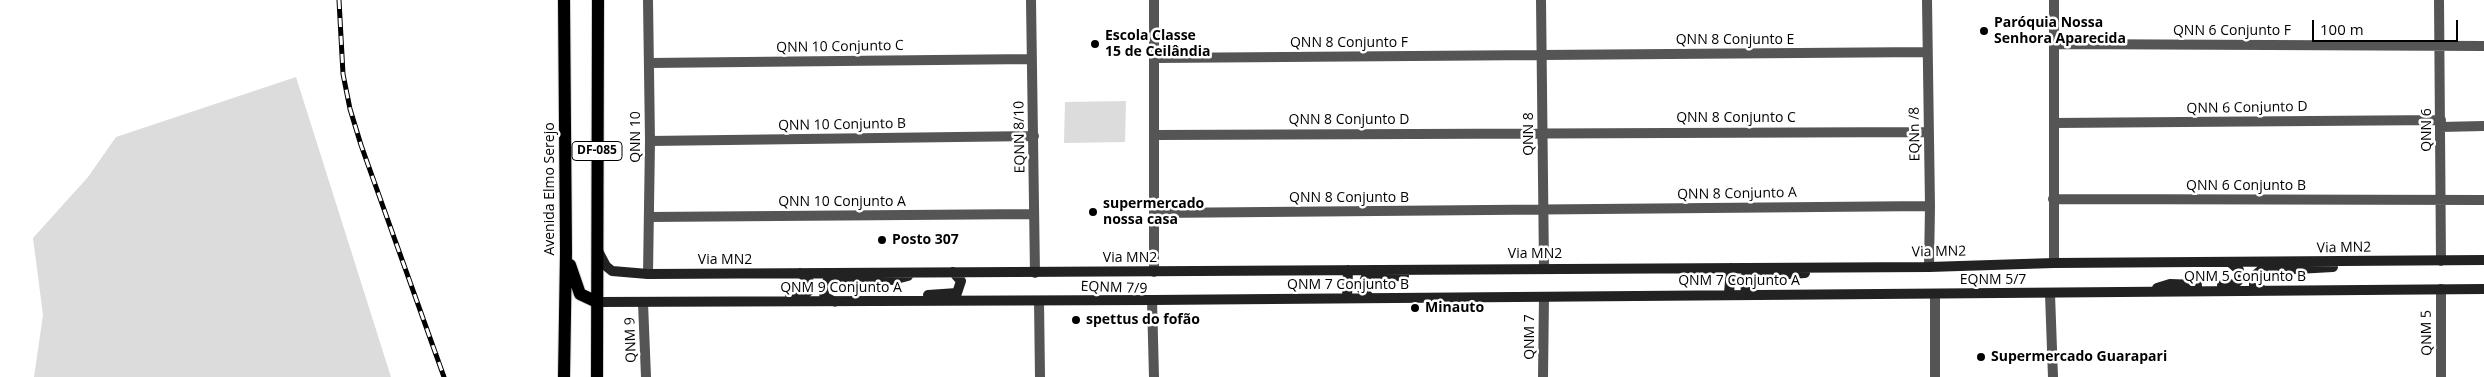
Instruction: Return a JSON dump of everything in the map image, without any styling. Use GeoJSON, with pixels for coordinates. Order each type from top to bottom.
{"type":"FeatureCollection","features":[{"type":"Feature","properties":{"kind":"main road","name":"Avenida Elmo Serejo"},"geometry":{"type":"LineString","coordinates":[[564,0],[566,252],[564,377]]}},
{"type":"Feature","properties":{"kind":"main road","name":"DF-085"},"geometry":{"type":"LineString","coordinates":[[597,0],[597,377]]}},
{"type":"Feature","properties":{"kind":"main road","name":"Via MN2"},"geometry":{"type":"LineString","coordinates":[[598,249],[606,266],[612,271],[648,274],[1035,273],[1544,267],[1731,268],[2054,263],[2484,260]]}},
{"type":"Feature","properties":{"kind":"main road"},"geometry":{"type":"LineString","coordinates":[[566,252],[580,294],[597,302]]}},
{"type":"Feature","properties":{"kind":"main road"},"geometry":{"type":"LineString","coordinates":[[2265,291],[2254,286],[2254,276],[2260,270],[2320,270],[2366,262]]}},
{"type":"Feature","properties":{"kind":"main road"},"geometry":{"type":"LineString","coordinates":[[2142,292],[2170,284],[2236,284],[2240,273],[2231,263]]}},
{"type":"Feature","properties":{"kind":"main road"},"geometry":{"type":"LineString","coordinates":[[1746,295],[1745,276],[1811,272],[1848,266]]}},
{"type":"Feature","properties":{"kind":"main road"},"geometry":{"type":"LineString","coordinates":[[1370,298],[1365,295],[1361,288],[1366,277],[1433,275],[1484,268]]}},
{"type":"Feature","properties":{"kind":"main road"},"geometry":{"type":"LineString","coordinates":[[1729,294],[1731,268]]}},
{"type":"Feature","properties":{"kind":"main road"},"geometry":{"type":"LineString","coordinates":[[1347,298],[1348,270]]}},
{"type":"Feature","properties":{"kind":"main road"},"geometry":{"type":"LineString","coordinates":[[834,302],[828,299],[824,293],[823,287],[828,280],[892,280],[929,272]]}},
{"type":"Feature","properties":{"kind":"main road"},"geometry":{"type":"LineString","coordinates":[[916,301],[928,295],[957,293],[961,281],[953,272]]}},
{"type":"Feature","properties":{"kind":"main road"},"geometry":{"type":"LineString","coordinates":[[697,303],[742,295],[802,295],[809,291],[810,287],[808,279],[800,273]]}},
{"type":"Feature","properties":{"kind":"main road","name":"QNM 5 Conjunto B"},"geometry":{"type":"LineString","coordinates":[[2050,294],[2484,289]]}},
{"type":"Feature","properties":{"kind":"main road","name":"QNM 7 Conjunto A"},"geometry":{"type":"LineString","coordinates":[[1544,297],[1729,294],[1935,294]]}},
{"type":"Feature","properties":{"kind":"main road","name":"EQNM 5/7"},"geometry":{"type":"LineString","coordinates":[[1935,294],[2050,294]]}},
{"type":"Feature","properties":{"kind":"main road","name":"QNM 7 Conjunto B"},"geometry":{"type":"LineString","coordinates":[[1152,300],[1544,297]]}},
{"type":"Feature","properties":{"kind":"main road","name":"QNM 9 Conjunto A"},"geometry":{"type":"LineString","coordinates":[[597,302],[1039,300]]}},
{"type":"Feature","properties":{"kind":"main road","name":"EQNM 7/9"},"geometry":{"type":"LineString","coordinates":[[1039,300],[1152,300]]}},
{"type":"Feature","properties":{"kind":"street","name":"QNN 10"},"geometry":{"type":"LineString","coordinates":[[648,0],[650,141],[648,274]]}},
{"type":"Feature","properties":{"kind":"street","name":"EQNN 8/10"},"geometry":{"type":"LineString","coordinates":[[1031,0],[1035,273]]}},
{"type":"Feature","properties":{"kind":"street"},"geometry":{"type":"LineString","coordinates":[[1154,0],[1154,272]]}},
{"type":"Feature","properties":{"kind":"street","name":"QNN 8"},"geometry":{"type":"LineString","coordinates":[[1541,0],[1544,267]]}},
{"type":"Feature","properties":{"kind":"street","name":"EQNn /8"},"geometry":{"type":"LineString","coordinates":[[1927,0],[1929,266]]}},
{"type":"Feature","properties":{"kind":"street"},"geometry":{"type":"LineString","coordinates":[[2054,0],[2054,263]]}},
{"type":"Feature","properties":{"kind":"street","name":"QNN 6"},"geometry":{"type":"LineString","coordinates":[[2439,0],[2442,261]]}},
{"type":"Feature","properties":{"kind":"street","name":"QNN 6 Conjunto F"},"geometry":{"type":"LineString","coordinates":[[2054,44],[2484,46]]}},
{"type":"Feature","properties":{"kind":"street","name":"QNN 8 Conjunto E"},"geometry":{"type":"LineString","coordinates":[[1543,55],[1927,52]]}},
{"type":"Feature","properties":{"kind":"street","name":"QNN 8 Conjunto F"},"geometry":{"type":"LineString","coordinates":[[1155,58],[1543,55]]}},
{"type":"Feature","properties":{"kind":"street","name":"QNN 10 Conjunto C"},"geometry":{"type":"LineString","coordinates":[[649,64],[1032,59]]}},
{"type":"Feature","properties":{"kind":"street","name":"QNN 6 Conjunto D"},"geometry":{"type":"LineString","coordinates":[[2054,123],[2441,123],[2484,126]]}},
{"type":"Feature","properties":{"kind":"street","name":"QNN 8 Conjunto C"},"geometry":{"type":"LineString","coordinates":[[1543,133],[1928,132]]}},
{"type":"Feature","properties":{"kind":"street","name":"QNN 8 Conjunto D"},"geometry":{"type":"LineString","coordinates":[[1155,135],[1543,133]]}},
{"type":"Feature","properties":{"kind":"street","name":"QNN 10 Conjunto B"},"geometry":{"type":"LineString","coordinates":[[650,141],[1034,136]]}},
{"type":"Feature","properties":{"kind":"street","name":"QNN 6 Conjunto B"},"geometry":{"type":"LineString","coordinates":[[2053,199],[2484,200]]}},
{"type":"Feature","properties":{"kind":"street","name":"QNN 8 Conjunto A"},"geometry":{"type":"LineString","coordinates":[[1544,210],[1930,206]]}},
{"type":"Feature","properties":{"kind":"street","name":"QNN 8 Conjunto B"},"geometry":{"type":"LineString","coordinates":[[1155,213],[1544,210]]}},
{"type":"Feature","properties":{"kind":"street","name":"QNN 10 Conjunto A"},"geometry":{"type":"LineString","coordinates":[[649,217],[1034,214]]}},
{"type":"Feature","properties":{"kind":"street","name":"QNM 5"},"geometry":{"type":"LineString","coordinates":[[2441,289],[2442,377]]}},
{"type":"Feature","properties":{"kind":"street"},"geometry":{"type":"LineString","coordinates":[[1935,294],[1935,377]]}},
{"type":"Feature","properties":{"kind":"street"},"geometry":{"type":"LineString","coordinates":[[2050,294],[2053,377]]}},
{"type":"Feature","properties":{"kind":"street","name":"QNM 7"},"geometry":{"type":"LineString","coordinates":[[1543,377],[1544,297]]}},
{"type":"Feature","properties":{"kind":"street"},"geometry":{"type":"LineString","coordinates":[[1039,300],[1040,377]]}},
{"type":"Feature","properties":{"kind":"street","name":"EQNM 7/9"},"geometry":{"type":"LineString","coordinates":[[1152,300],[1154,377]]}},
{"type":"Feature","properties":{"kind":"street","name":"QNM 9"},"geometry":{"type":"LineString","coordinates":[[643,303],[646,377]]}},
{"type":"Feature","properties":{"kind":"shaded area"},"geometry":{"type":"Polygon","coordinates":[[[296,77],[391,377],[34,377],[43,315],[33,238],[88,177],[116,137],[296,77]]]}},
{"type":"Feature","properties":{"kind":"shaded area"},"geometry":{"type":"Polygon","coordinates":[[[1126,101],[1125,142],[1064,143],[1065,102],[1126,101]]]}},
{"type":"Feature","properties":{"kind":"railway"},"geometry":{"type":"LineString","coordinates":[[339,0],[343,74],[350,109],[361,145],[444,377]]}},
{"type":"Feature","properties":{"kind":"place","name":"Paróquia Nossa Senhora Aparecida"},"geometry":{"type":"Point","coordinates":[1984,31]}},
{"type":"Feature","properties":{"kind":"place","name":"Escola Classe 15 de Ceilândia"},"geometry":{"type":"Point","coordinates":[1095,44]}},
{"type":"Feature","properties":{"kind":"place","name":"supermercado nossa casa"},"geometry":{"type":"Point","coordinates":[1093,212]}},
{"type":"Feature","properties":{"kind":"place","name":"Posto 307"},"geometry":{"type":"Point","coordinates":[882,240]}},
{"type":"Feature","properties":{"kind":"place","name":"Minauto"},"geometry":{"type":"Point","coordinates":[1415,308]}},
{"type":"Feature","properties":{"kind":"place","name":"spettus do fofão"},"geometry":{"type":"Point","coordinates":[1076,320]}},
{"type":"Feature","properties":{"kind":"place","name":"Supermercado Guarapari"},"geometry":{"type":"Point","coordinates":[1981,357]}}]}
